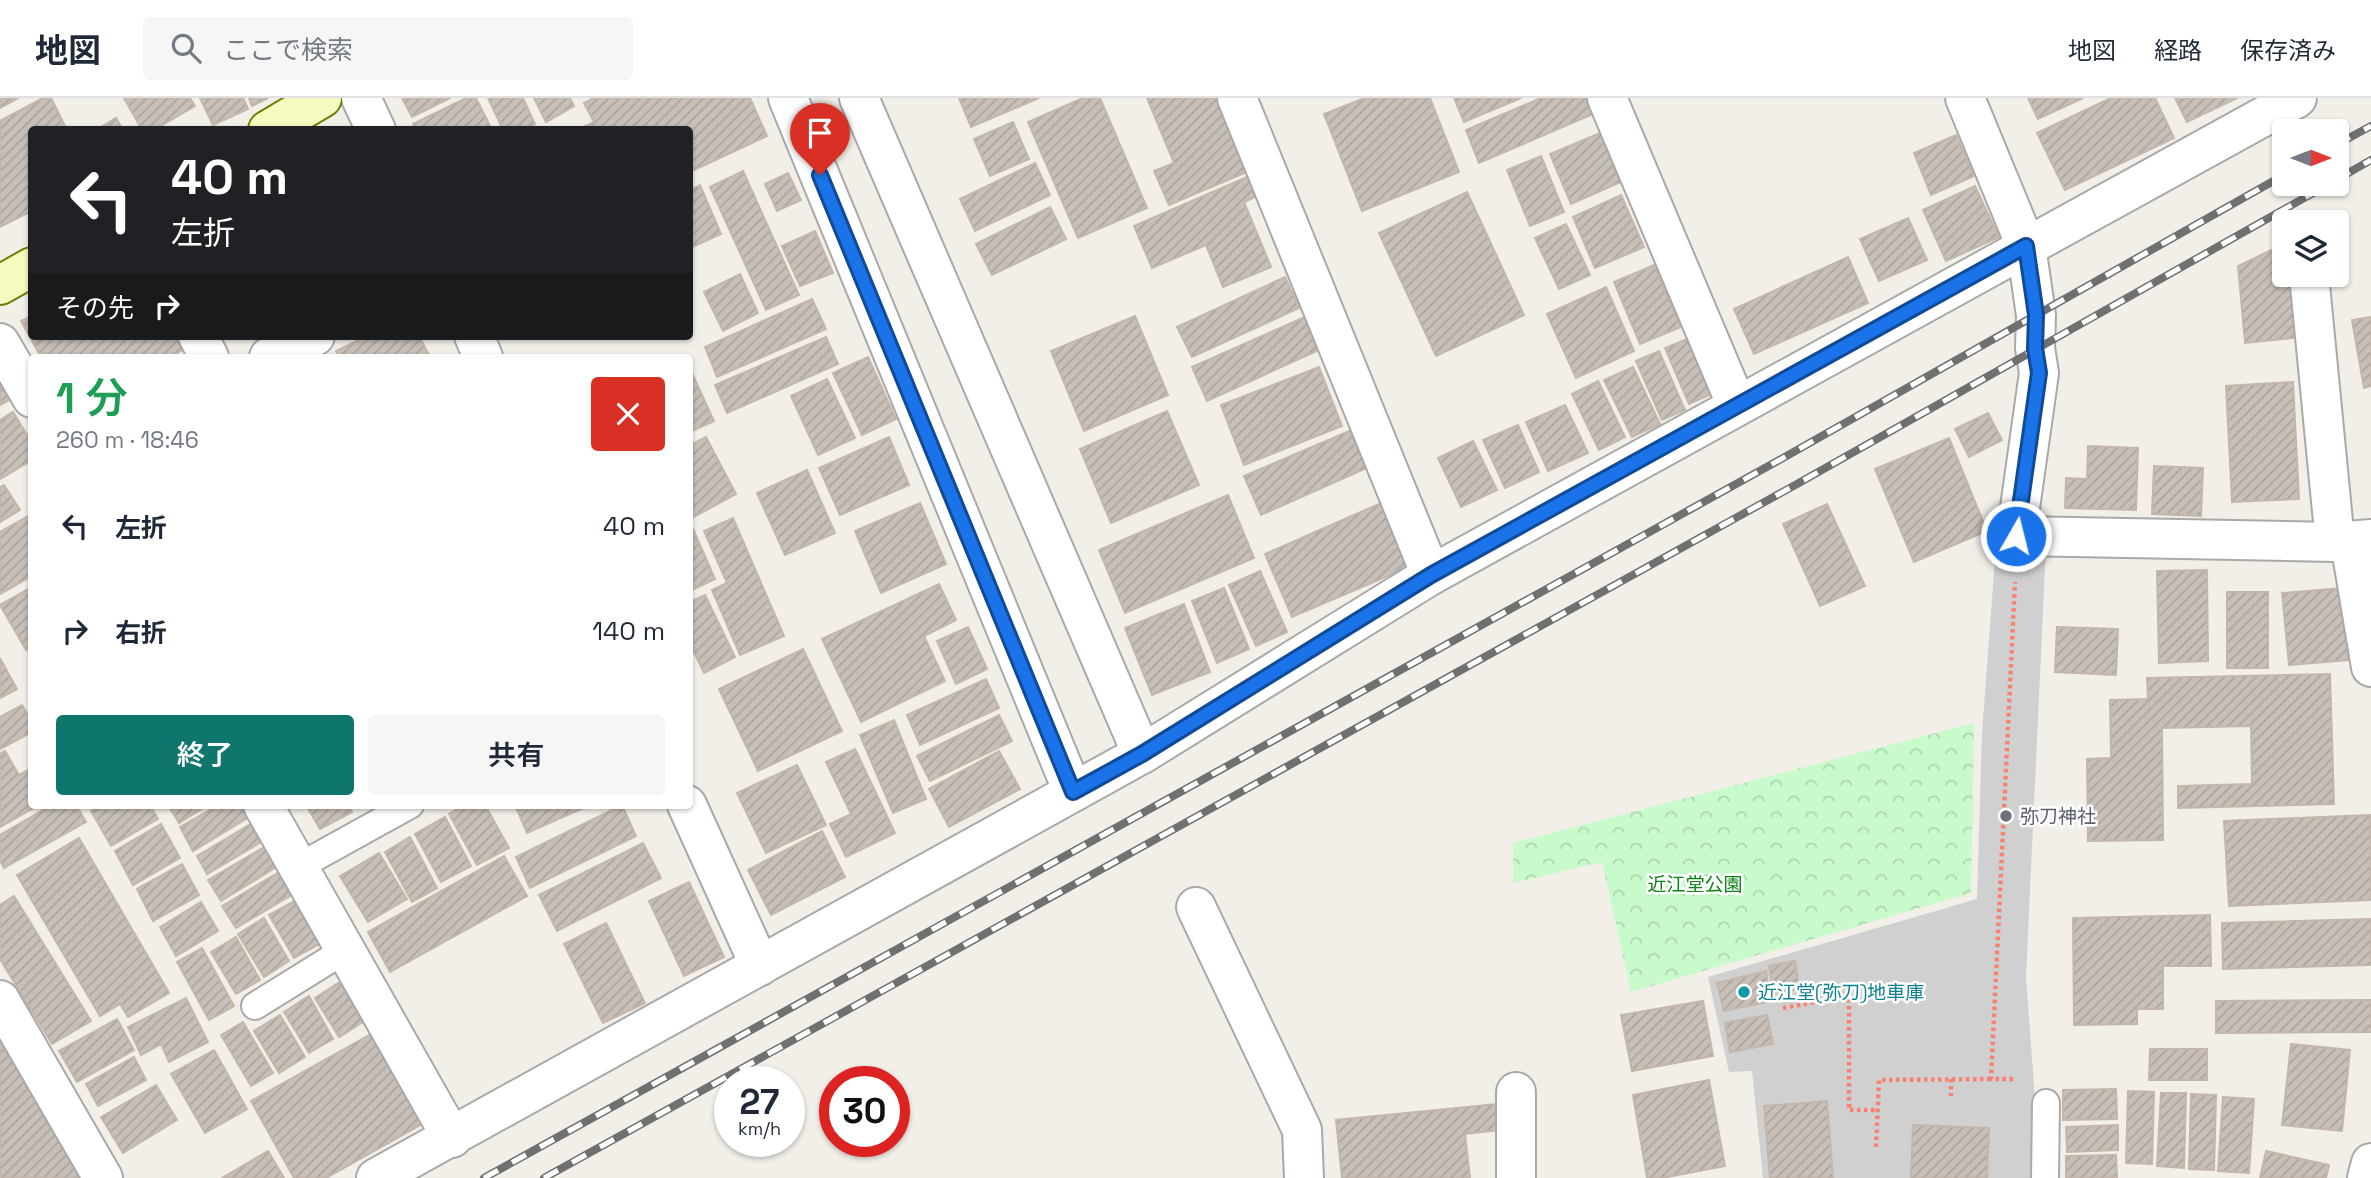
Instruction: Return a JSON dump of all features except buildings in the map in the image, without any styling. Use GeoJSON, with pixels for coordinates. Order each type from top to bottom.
{"type":"FeatureCollection","features":[{"type":"Feature","properties":{"kind":"street"},"geometry":{"type":"LineString","coordinates":[[275,126],[322,98]]}},
{"type":"Feature","properties":{"kind":"street"},"geometry":{"type":"LineString","coordinates":[[361,98],[374,126]]}},
{"type":"Feature","properties":{"kind":"street"},"geometry":{"type":"LineString","coordinates":[[788,98],[1073,792]]}},
{"type":"Feature","properties":{"kind":"street"},"geometry":{"type":"LineString","coordinates":[[859,98],[1142,754]]}},
{"type":"Feature","properties":{"kind":"street"},"geometry":{"type":"LineString","coordinates":[[1237,98],[1431,575]]}},
{"type":"Feature","properties":{"kind":"street"},"geometry":{"type":"LineString","coordinates":[[1607,98],[1737,406]]}},
{"type":"Feature","properties":{"kind":"street"},"geometry":{"type":"LineString","coordinates":[[1965,98],[2026,246],[2036,315],[2035,348],[2039,373],[2016,536],[2352,541]]}},
{"type":"Feature","properties":{"kind":"street"},"geometry":{"type":"LineString","coordinates":[[376,1178],[1142,754],[1431,575],[2297,98]]}},
{"type":"Feature","properties":{"kind":"street"},"geometry":{"type":"LineString","coordinates":[[0,285],[28,269]]}},
{"type":"Feature","properties":{"kind":"street"},"geometry":{"type":"LineString","coordinates":[[2311,287],[2371,667]]}},
{"type":"Feature","properties":{"kind":"street"},"geometry":{"type":"LineString","coordinates":[[276,354],[306,340]]}},
{"type":"Feature","properties":{"kind":"street"},"geometry":{"type":"LineString","coordinates":[[0,343],[28,391]]}},
{"type":"Feature","properties":{"kind":"street"},"geometry":{"type":"LineString","coordinates":[[265,809],[452,1138]]}},
{"type":"Feature","properties":{"kind":"street"},"geometry":{"type":"LineString","coordinates":[[689,809],[760,967]]}},
{"type":"Feature","properties":{"kind":"street"},"geometry":{"type":"LineString","coordinates":[[1196,907],[1302,1130],[1304,1178]]}},
{"type":"Feature","properties":{"kind":"street"},"geometry":{"type":"LineString","coordinates":[[0,1000],[103,1178]]}},
{"type":"Feature","properties":{"kind":"street"},"geometry":{"type":"LineString","coordinates":[[1516,1092],[1516,1178]]}},
{"type":"Feature","properties":{"kind":"street"},"geometry":{"type":"LineString","coordinates":[[2367,1178],[2371,1163]]}},
{"type":"Feature","properties":{"kind":"lane"},"geometry":{"type":"LineString","coordinates":[[298,867],[403,809]]}},
{"type":"Feature","properties":{"kind":"lane"},"geometry":{"type":"LineString","coordinates":[[255,1006],[345,950]]}},
{"type":"Feature","properties":{"kind":"lane"},"geometry":{"type":"LineString","coordinates":[[2045,1178],[2046,1103]]}},
{"type":"Feature","properties":{"kind":"path"},"geometry":{"type":"LineString","coordinates":[[1992,1079],[2016,536]]}},
{"type":"Feature","properties":{"kind":"path"},"geometry":{"type":"LineString","coordinates":[[1783,1008],[1849,996],[1849,1110],[1878,1110]]}},
{"type":"Feature","properties":{"kind":"path"},"geometry":{"type":"LineString","coordinates":[[1951,1079],[1951,1096]]}},
{"type":"Feature","properties":{"kind":"path"},"geometry":{"type":"LineString","coordinates":[[1876,1147],[1880,1080],[2016,1079]]}},
{"type":"Feature","properties":{"kind":"shaded area","name":"弥刀神社"},"geometry":{"type":"Polygon","coordinates":[[[1996,545],[2046,546],[2026,977],[2034,1085],[2035,1178],[1763,1178],[1752,1071],[1729,1072],[1708,977],[1977,899],[1982,733],[1996,545]]]}},
{"type":"Feature","properties":{"kind":"green space","name":"近江堂公園"},"geometry":{"type":"Polygon","coordinates":[[[1974,723],[1971,893],[1631,992],[1602,862],[1513,883],[1513,843],[1974,723]]]}},
{"type":"Feature","properties":{"kind":"railway"},"geometry":{"type":"LineString","coordinates":[[2349,138],[2371,126]]}},
{"type":"Feature","properties":{"kind":"railway"},"geometry":{"type":"LineString","coordinates":[[2349,173],[2371,160]]}},
{"type":"Feature","properties":{"kind":"railway"},"geometry":{"type":"LineString","coordinates":[[484,1178],[1783,458],[2272,182]]}},
{"type":"Feature","properties":{"kind":"railway"},"geometry":{"type":"LineString","coordinates":[[544,1178],[1797,484],[2308,196]]}},
{"type":"Feature","properties":{"kind":"place","name":"弥刀神社"},"geometry":{"type":"Point","coordinates":[2006,816]}},
{"type":"Feature","properties":{"kind":"place","name":"近江堂(弥刀)地車庫"},"geometry":{"type":"Point","coordinates":[1744,992]}},
{"type":"Feature","properties":{"kind":"route"},"geometry":{"type":"LineString","coordinates":[[820,175],[1073,792],[1142,754],[1431,575],[2026,246],[2036,315],[2035,348],[2039,373],[2016,536]]}}]}
